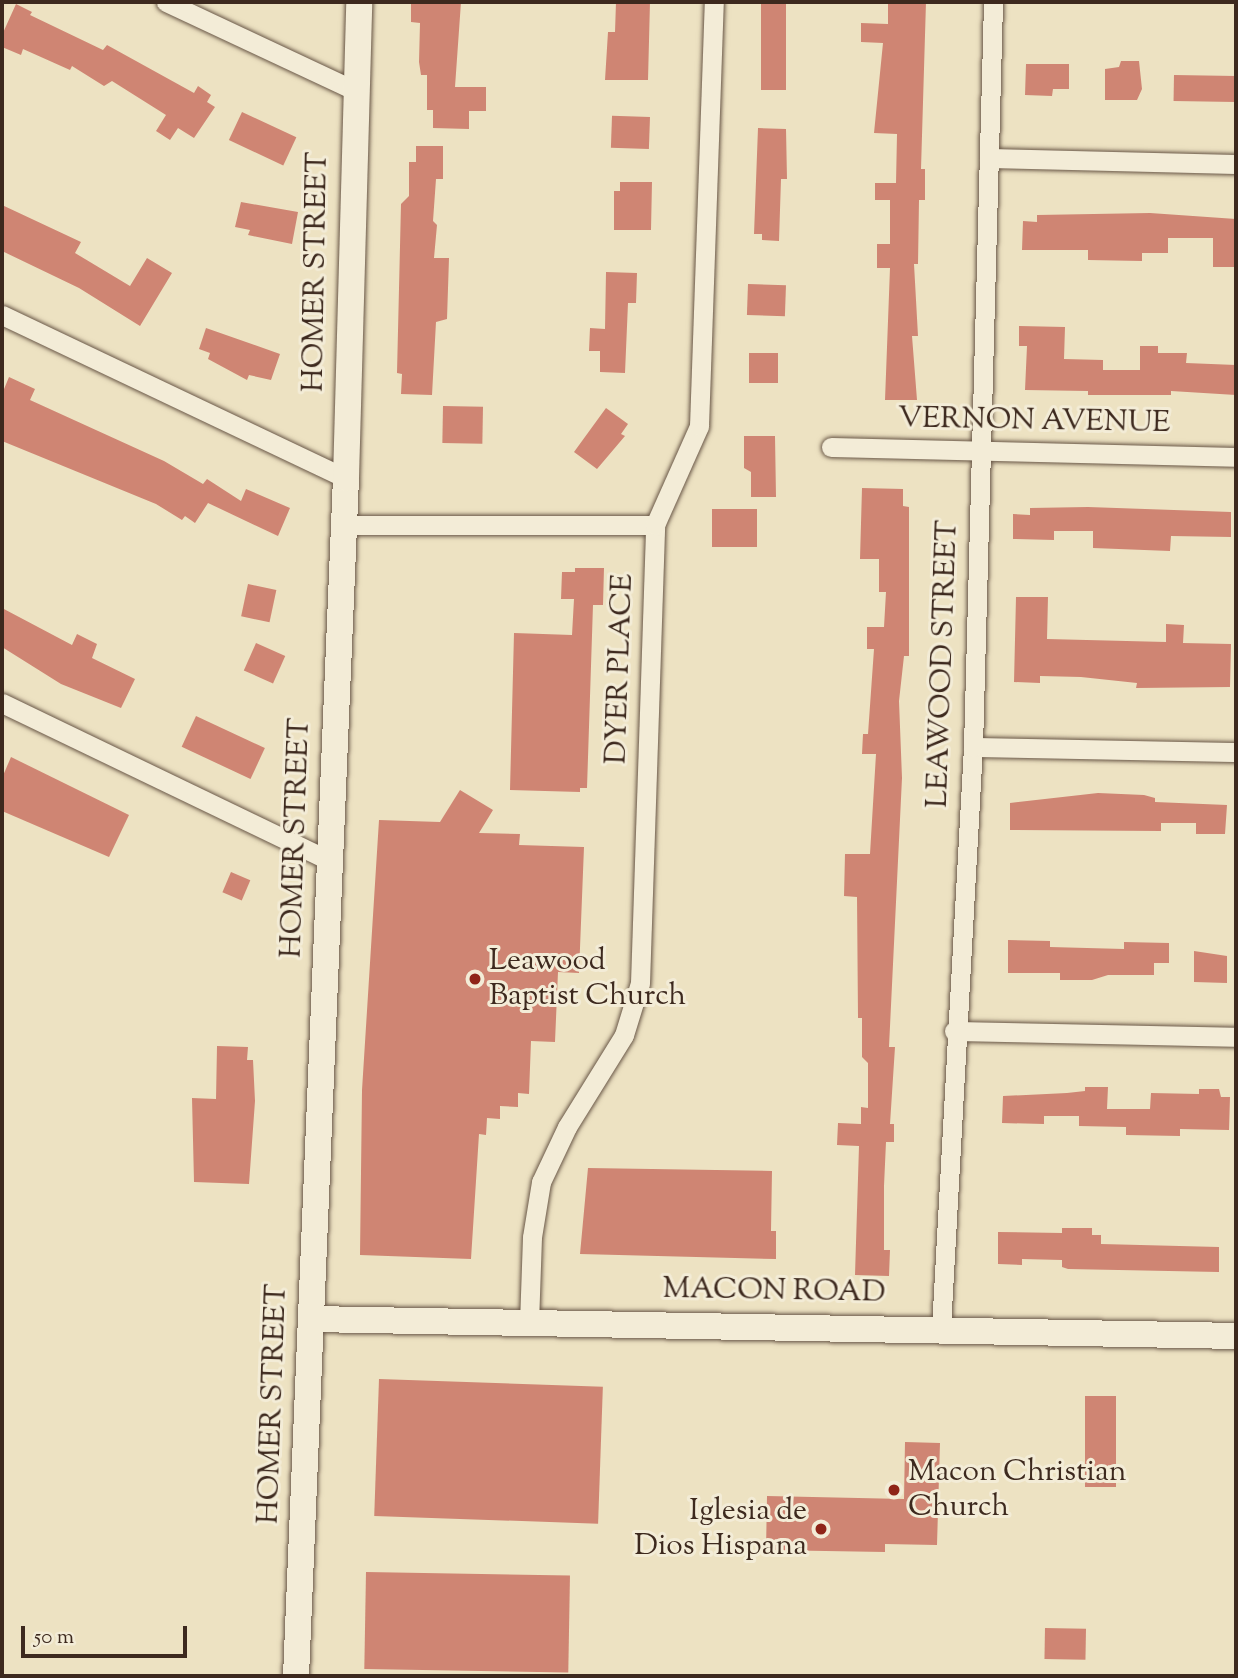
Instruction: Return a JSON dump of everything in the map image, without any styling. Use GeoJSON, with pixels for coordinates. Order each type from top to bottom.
{"type":"FeatureCollection","features":[{"type":"Feature","properties":{"kind":"street"},"geometry":{"type":"LineString","coordinates":[[166,2],[354,90]]}},
{"type":"Feature","properties":{"kind":"street","name":"HOMER STREET"},"geometry":{"type":"LineString","coordinates":[[296,1676],[346,478],[354,90],[359,2]]}},
{"type":"Feature","properties":{"kind":"street","name":"DYER PLACE"},"geometry":{"type":"LineString","coordinates":[[529,1323],[532,1237],[541,1182],[567,1127],[624,1035],[640,982],[655,525],[699,426],[714,2]]}},
{"type":"Feature","properties":{"kind":"street","name":"LEAWOOD STREET"},"geometry":{"type":"LineString","coordinates":[[941,1328],[954,1031],[973,747],[993,2]]}},
{"type":"Feature","properties":{"kind":"street"},"geometry":{"type":"LineString","coordinates":[[989,158],[1236,164]]}},
{"type":"Feature","properties":{"kind":"street"},"geometry":{"type":"LineString","coordinates":[[2,315],[346,478]]}},
{"type":"Feature","properties":{"kind":"street","name":"VERNON AVENUE"},"geometry":{"type":"LineString","coordinates":[[831,447],[1236,457]]}},
{"type":"Feature","properties":{"kind":"street"},"geometry":{"type":"LineString","coordinates":[[342,525],[655,525]]}},
{"type":"Feature","properties":{"kind":"street"},"geometry":{"type":"LineString","coordinates":[[2,703],[330,861]]}},
{"type":"Feature","properties":{"kind":"street"},"geometry":{"type":"LineString","coordinates":[[973,747],[1236,752]]}},
{"type":"Feature","properties":{"kind":"street"},"geometry":{"type":"LineString","coordinates":[[954,1031],[1236,1037]]}},
{"type":"Feature","properties":{"kind":"street","name":"MACON ROAD"},"geometry":{"type":"LineString","coordinates":[[311,1319],[941,1328],[1236,1336]]}},
{"type":"Feature","properties":{"kind":"building"},"geometry":{"type":"Polygon","coordinates":[[[411,2],[461,2],[455,87],[486,87],[486,111],[469,111],[469,129],[433,128],[433,110],[427,110],[427,75],[421,75],[419,62],[420,23],[411,22],[411,2]]]}},
{"type":"Feature","properties":{"kind":"building"},"geometry":{"type":"Polygon","coordinates":[[[616,2],[650,2],[648,80],[605,80],[608,32],[615,32],[616,2]]]}},
{"type":"Feature","properties":{"kind":"building"},"geometry":{"type":"Polygon","coordinates":[[[761,2],[786,2],[786,90],[761,90],[761,2]]]}},
{"type":"Feature","properties":{"kind":"building"},"geometry":{"type":"Polygon","coordinates":[[[888,2],[926,2],[921,169],[925,169],[925,200],[919,200],[918,264],[914,264],[918,336],[912,336],[917,400],[885,400],[890,268],[877,268],[877,244],[890,244],[890,200],[875,200],[875,183],[896,183],[897,134],[874,133],[883,43],[861,42],[861,23],[888,24],[888,2]]]}},
{"type":"Feature","properties":{"kind":"building"},"geometry":{"type":"Polygon","coordinates":[[[16,4],[32,12],[30,15],[103,50],[107,45],[194,93],[198,86],[211,95],[207,102],[215,107],[194,138],[178,128],[170,140],[156,131],[166,115],[112,81],[104,86],[72,66],[70,70],[23,49],[21,55],[2,47],[2,35],[16,4]]]}},
{"type":"Feature","properties":{"kind":"building"},"geometry":{"type":"Polygon","coordinates":[[[1121,61],[1139,61],[1142,89],[1137,100],[1105,100],[1105,69],[1119,67],[1121,61]]]}},
{"type":"Feature","properties":{"kind":"building"},"geometry":{"type":"Polygon","coordinates":[[[1026,64],[1069,64],[1069,89],[1053,89],[1052,96],[1025,95],[1026,64]]]}},
{"type":"Feature","properties":{"kind":"building"},"geometry":{"type":"Polygon","coordinates":[[[1174,75],[1236,76],[1236,102],[1174,101],[1174,75]]]}},
{"type":"Feature","properties":{"kind":"building"},"geometry":{"type":"Polygon","coordinates":[[[242,112],[296,137],[283,165],[229,140],[242,112]]]}},
{"type":"Feature","properties":{"kind":"building"},"geometry":{"type":"Polygon","coordinates":[[[612,116],[650,117],[649,149],[611,148],[612,116]]]}},
{"type":"Feature","properties":{"kind":"building"},"geometry":{"type":"Polygon","coordinates":[[[758,128],[786,129],[787,179],[781,179],[779,241],[762,240],[762,234],[754,234],[758,128]]]}},
{"type":"Feature","properties":{"kind":"building"},"geometry":{"type":"Polygon","coordinates":[[[416,146],[443,146],[443,179],[436,179],[433,221],[437,225],[434,258],[449,258],[447,319],[436,322],[432,395],[401,394],[402,374],[397,373],[401,204],[409,196],[409,162],[416,162],[416,146]]]}},
{"type":"Feature","properties":{"kind":"building"},"geometry":{"type":"Polygon","coordinates":[[[620,182],[652,182],[651,230],[614,230],[614,191],[620,191],[620,182]]]}},
{"type":"Feature","properties":{"kind":"building"},"geometry":{"type":"Polygon","coordinates":[[[241,202],[298,212],[292,244],[248,235],[250,230],[235,227],[241,202]]]}},
{"type":"Feature","properties":{"kind":"building"},"geometry":{"type":"Polygon","coordinates":[[[2,205],[81,242],[75,253],[130,286],[147,258],[172,273],[140,326],[79,288],[2,251],[2,205]]]}},
{"type":"Feature","properties":{"kind":"building"},"geometry":{"type":"Polygon","coordinates":[[[1150,213],[1236,219],[1236,267],[1213,267],[1213,238],[1168,238],[1168,253],[1142,253],[1142,261],[1088,260],[1088,250],[1022,250],[1023,221],[1037,222],[1037,215],[1150,213]]]}},
{"type":"Feature","properties":{"kind":"building"},"geometry":{"type":"Polygon","coordinates":[[[606,272],[637,273],[636,303],[628,303],[625,373],[600,372],[600,351],[589,351],[590,328],[605,329],[606,272]]]}},
{"type":"Feature","properties":{"kind":"building"},"geometry":{"type":"Polygon","coordinates":[[[748,284],[786,285],[785,316],[747,315],[748,284]]]}},
{"type":"Feature","properties":{"kind":"building"},"geometry":{"type":"Polygon","coordinates":[[[1019,326],[1065,327],[1064,359],[1103,360],[1103,370],[1140,370],[1140,346],[1158,346],[1158,353],[1187,353],[1186,363],[1236,365],[1236,395],[1171,391],[1171,395],[1088,395],[1088,391],[1025,390],[1027,346],[1019,346],[1019,326]]]}},
{"type":"Feature","properties":{"kind":"building"},"geometry":{"type":"Polygon","coordinates":[[[206,328],[280,354],[271,380],[249,375],[247,380],[208,359],[210,353],[199,349],[206,328]]]}},
{"type":"Feature","properties":{"kind":"building"},"geometry":{"type":"Polygon","coordinates":[[[749,353],[778,353],[778,383],[749,383],[749,353]]]}},
{"type":"Feature","properties":{"kind":"building"},"geometry":{"type":"Polygon","coordinates":[[[9,377],[35,389],[30,400],[164,461],[203,484],[207,479],[241,501],[246,489],[290,508],[278,536],[208,503],[195,523],[185,516],[182,520],[156,504],[2,441],[2,394],[9,377]]]}},
{"type":"Feature","properties":{"kind":"building"},"geometry":{"type":"Polygon","coordinates":[[[443,406],[483,407],[482,444],[442,443],[443,406]]]}},
{"type":"Feature","properties":{"kind":"building"},"geometry":{"type":"Polygon","coordinates":[[[606,408],[628,424],[621,434],[625,436],[597,469],[574,452],[606,408]]]}},
{"type":"Feature","properties":{"kind":"building"},"geometry":{"type":"Polygon","coordinates":[[[744,436],[775,436],[776,497],[751,497],[751,472],[744,468],[744,436]]]}},
{"type":"Feature","properties":{"kind":"building"},"geometry":{"type":"Polygon","coordinates":[[[862,488],[903,489],[903,506],[909,507],[909,656],[904,656],[899,701],[902,778],[889,1047],[895,1047],[890,1124],[894,1124],[894,1142],[886,1142],[884,1186],[884,1250],[890,1250],[889,1276],[855,1275],[859,1146],[837,1145],[838,1123],[861,1124],[861,1107],[868,1108],[868,1063],[862,1057],[862,1018],[858,1018],[857,897],[844,896],[845,854],[870,854],[876,754],[862,754],[863,734],[868,734],[874,649],[867,649],[867,627],[884,627],[886,592],[879,592],[879,559],[860,559],[862,488]]]}},
{"type":"Feature","properties":{"kind":"building"},"geometry":{"type":"Polygon","coordinates":[[[1088,507],[1231,512],[1231,537],[1171,536],[1170,551],[1093,548],[1093,531],[1054,531],[1054,540],[1013,539],[1013,514],[1030,515],[1030,508],[1088,507]]]}},
{"type":"Feature","properties":{"kind":"building"},"geometry":{"type":"Polygon","coordinates":[[[712,509],[757,509],[757,547],[712,547],[712,509]]]}},
{"type":"Feature","properties":{"kind":"building"},"geometry":{"type":"Polygon","coordinates":[[[575,568],[604,568],[603,605],[593,605],[587,788],[580,788],[580,792],[510,790],[514,633],[572,635],[574,599],[561,599],[562,572],[575,572],[575,568]]]}},
{"type":"Feature","properties":{"kind":"building"},"geometry":{"type":"Polygon","coordinates":[[[248,584],[276,590],[270,622],[241,616],[248,584]]]}},
{"type":"Feature","properties":{"kind":"building"},"geometry":{"type":"Polygon","coordinates":[[[1016,597],[1048,597],[1047,639],[1166,642],[1166,624],[1184,625],[1183,643],[1231,644],[1230,687],[1136,688],[1137,683],[1040,676],[1040,683],[1014,682],[1016,597]]]}},
{"type":"Feature","properties":{"kind":"building"},"geometry":{"type":"Polygon","coordinates":[[[2,608],[72,645],[77,634],[97,644],[92,658],[135,679],[121,708],[61,684],[2,647],[2,608]]]}},
{"type":"Feature","properties":{"kind":"building"},"geometry":{"type":"Polygon","coordinates":[[[256,643],[285,656],[273,683],[244,670],[256,643]]]}},
{"type":"Feature","properties":{"kind":"building"},"geometry":{"type":"Polygon","coordinates":[[[196,716],[265,748],[251,779],[182,747],[196,716]]]}},
{"type":"Feature","properties":{"kind":"building"},"geometry":{"type":"Polygon","coordinates":[[[11,757],[129,815],[109,857],[2,811],[2,778],[11,757]]]}},
{"type":"Feature","properties":{"kind":"building"},"geometry":{"type":"Polygon","coordinates":[[[460,790],[493,810],[479,833],[520,834],[519,845],[584,847],[579,973],[558,972],[555,1042],[531,1041],[529,1094],[518,1093],[518,1107],[500,1106],[500,1119],[487,1118],[486,1135],[479,1134],[471,1259],[360,1255],[362,1090],[379,820],[440,822],[460,790]]]}},
{"type":"Feature","properties":{"kind":"building"},"geometry":{"type":"Polygon","coordinates":[[[1098,793],[1144,795],[1155,798],[1155,802],[1227,805],[1225,834],[1196,834],[1196,823],[1161,823],[1161,831],[1010,830],[1010,803],[1098,793]]]}},
{"type":"Feature","properties":{"kind":"building"},"geometry":{"type":"Polygon","coordinates":[[[231,872],[250,880],[242,900],[222,892],[231,872]]]}},
{"type":"Feature","properties":{"kind":"building"},"geometry":{"type":"Polygon","coordinates":[[[1008,940],[1050,941],[1050,947],[1124,949],[1124,942],[1169,943],[1169,963],[1154,963],[1154,975],[1108,975],[1092,980],[1060,980],[1060,973],[1008,973],[1008,940]]]}},
{"type":"Feature","properties":{"kind":"building"},"geometry":{"type":"Polygon","coordinates":[[[1194,951],[1227,956],[1227,983],[1194,982],[1194,951]]]}},
{"type":"Feature","properties":{"kind":"building"},"geometry":{"type":"Polygon","coordinates":[[[217,1046],[248,1047],[247,1060],[253,1060],[255,1101],[249,1184],[194,1182],[192,1098],[216,1099],[217,1046]]]}},
{"type":"Feature","properties":{"kind":"building"},"geometry":{"type":"Polygon","coordinates":[[[1085,1087],[1108,1087],[1107,1109],[1150,1109],[1151,1093],[1199,1094],[1199,1089],[1219,1089],[1221,1097],[1230,1097],[1229,1130],[1180,1129],[1180,1136],[1126,1135],[1126,1127],[1079,1126],[1079,1116],[1044,1116],[1044,1124],[1002,1123],[1003,1096],[1067,1093],[1085,1091],[1085,1087]]]}},
{"type":"Feature","properties":{"kind":"building"},"geometry":{"type":"Polygon","coordinates":[[[588,1168],[772,1171],[771,1231],[776,1231],[776,1259],[580,1254],[588,1168]]]}},
{"type":"Feature","properties":{"kind":"building"},"geometry":{"type":"Polygon","coordinates":[[[1062,1228],[1092,1228],[1092,1235],[1101,1235],[1101,1244],[1219,1247],[1219,1272],[1068,1269],[1062,1267],[1062,1260],[1022,1259],[1022,1265],[998,1264],[998,1232],[1062,1233],[1062,1228]]]}},
{"type":"Feature","properties":{"kind":"building"},"geometry":{"type":"Polygon","coordinates":[[[379,1379],[603,1387],[598,1524],[374,1516],[379,1379]]]}},
{"type":"Feature","properties":{"kind":"building"},"geometry":{"type":"Polygon","coordinates":[[[1085,1396],[1116,1396],[1116,1487],[1085,1487],[1085,1396]]]}},
{"type":"Feature","properties":{"kind":"building"},"geometry":{"type":"Polygon","coordinates":[[[905,1442],[940,1443],[937,1545],[885,1544],[885,1552],[766,1550],[767,1496],[904,1499],[905,1442]]]}},
{"type":"Feature","properties":{"kind":"building"},"geometry":{"type":"Polygon","coordinates":[[[366,1572],[570,1576],[568,1673],[364,1669],[366,1572]]]}},
{"type":"Feature","properties":{"kind":"building"},"geometry":{"type":"Polygon","coordinates":[[[1045,1628],[1086,1629],[1085,1660],[1044,1659],[1045,1628]]]}},
{"type":"Feature","properties":{"kind":"place","name":"Leawood Baptist Church"},"geometry":{"type":"Point","coordinates":[475,979]}},
{"type":"Feature","properties":{"kind":"place","name":"Macon Christian Church"},"geometry":{"type":"Point","coordinates":[894,1490]}},
{"type":"Feature","properties":{"kind":"place","name":"Iglesia de Dios Hispana"},"geometry":{"type":"Point","coordinates":[821,1529]}}]}
